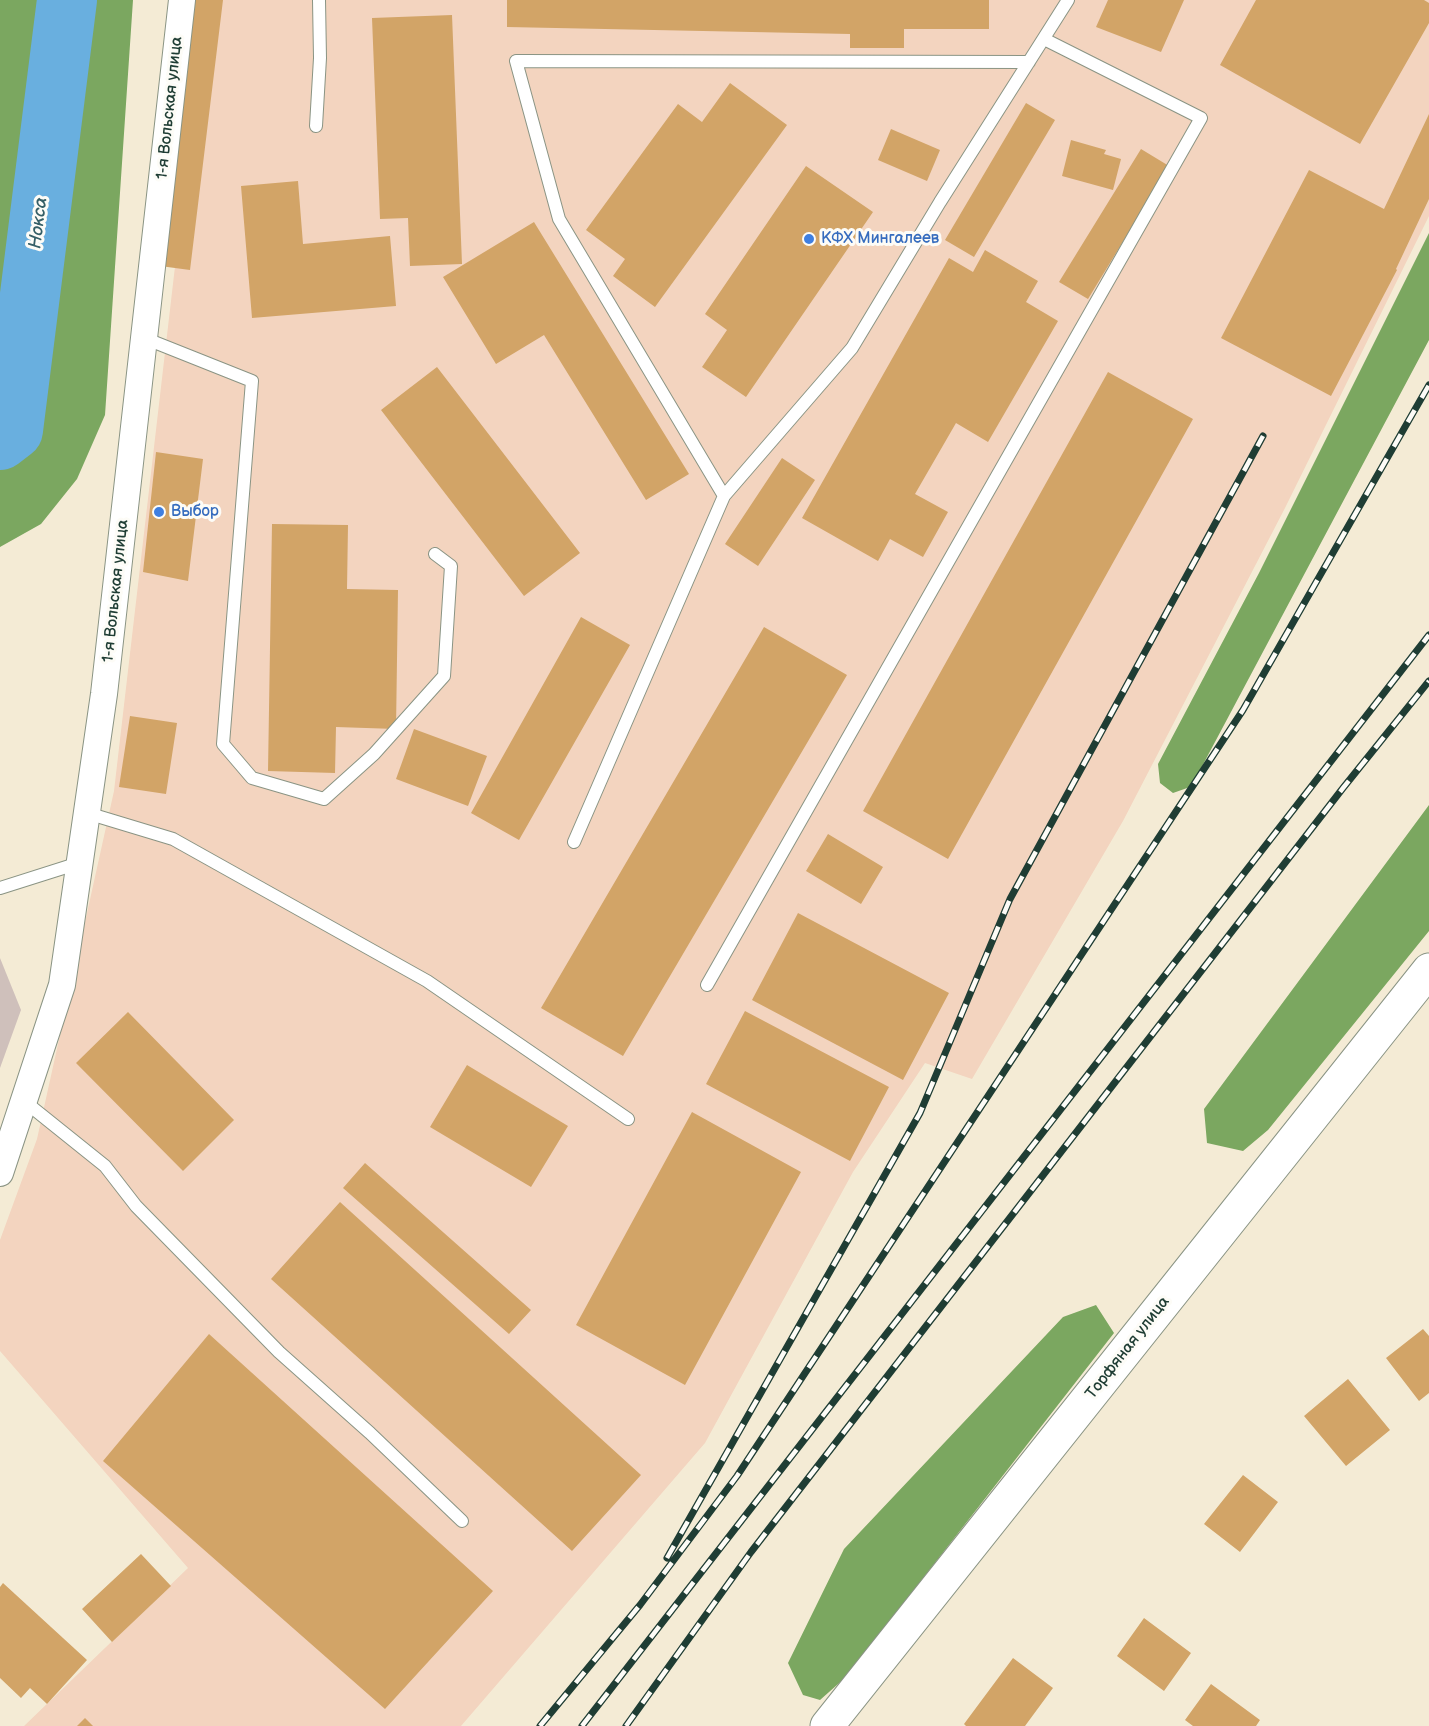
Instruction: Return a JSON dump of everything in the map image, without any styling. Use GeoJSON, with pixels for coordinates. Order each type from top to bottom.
{"type":"FeatureCollection","features":[{"type":"Feature","properties":{"kind":"street","name":"1-я Вольская улица"},"geometry":{"type":"LineString","coordinates":[[0,1173],[62,985],[104,694],[182,0]]}},
{"type":"Feature","properties":{"kind":"street","name":"Торфяная улица"},"geometry":{"type":"LineString","coordinates":[[827,1726],[1429,970]]}},
{"type":"Feature","properties":{"kind":"lane"},"geometry":{"type":"LineString","coordinates":[[316,126],[320,58],[319,0]]}},
{"type":"Feature","properties":{"kind":"lane"},"geometry":{"type":"LineString","coordinates":[[574,842],[724,496],[852,348],[940,202],[1068,0]]}},
{"type":"Feature","properties":{"kind":"lane"},"geometry":{"type":"LineString","coordinates":[[707,986],[1201,118],[1044,39]]}},
{"type":"Feature","properties":{"kind":"lane"},"geometry":{"type":"LineString","coordinates":[[724,496],[559,219],[516,61],[1029,62]]}},
{"type":"Feature","properties":{"kind":"lane"},"geometry":{"type":"LineString","coordinates":[[144,338],[252,381],[223,744],[252,778],[324,799],[374,754],[444,676],[451,566],[435,554]]}},
{"type":"Feature","properties":{"kind":"lane"},"geometry":{"type":"LineString","coordinates":[[87,813],[173,839],[417,975],[628,1119]]}},
{"type":"Feature","properties":{"kind":"lane"},"geometry":{"type":"LineString","coordinates":[[0,888],[79,863]]}},
{"type":"Feature","properties":{"kind":"lane"},"geometry":{"type":"LineString","coordinates":[[24,1101],[105,1166],[136,1206],[279,1352],[370,1433],[462,1521]]}},
{"type":"Feature","properties":{"kind":"shaded area"},"geometry":{"type":"Polygon","coordinates":[[[206,0],[1429,0],[1429,216],[1285,508],[1123,821],[972,1079],[925,1063],[853,1172],[705,1443],[461,1726],[24,1726],[188,1568],[0,1351],[0,1240],[37,1139],[114,791],[206,0]]]}},
{"type":"Feature","properties":{"kind":"shaded area"},"geometry":{"type":"Polygon","coordinates":[[[0,958],[21,1010],[0,1068],[0,958]]]}},
{"type":"Feature","properties":{"kind":"green space"},"geometry":{"type":"Polygon","coordinates":[[[0,0],[133,0],[105,415],[77,479],[41,524],[0,547],[0,0]]]}},
{"type":"Feature","properties":{"kind":"green space"},"geometry":{"type":"Polygon","coordinates":[[[1429,233],[1429,340],[1199,772],[1190,787],[1173,793],[1160,783],[1158,764],[1259,573],[1429,233]]]}},
{"type":"Feature","properties":{"kind":"green space"},"geometry":{"type":"Polygon","coordinates":[[[1429,805],[1429,931],[1268,1130],[1243,1151],[1207,1143],[1204,1109],[1429,805]]]}},
{"type":"Feature","properties":{"kind":"green space"},"geometry":{"type":"Polygon","coordinates":[[[1096,1305],[1114,1333],[846,1677],[820,1700],[803,1695],[788,1663],[844,1549],[1063,1317],[1096,1305]]]}},
{"type":"Feature","properties":{"kind":"building"},"geometry":{"type":"Polygon","coordinates":[[[192,0],[223,0],[190,270],[160,266],[192,0]]]}},
{"type":"Feature","properties":{"kind":"building"},"geometry":{"type":"Polygon","coordinates":[[[507,0],[989,0],[989,29],[904,29],[904,48],[850,48],[850,34],[507,27],[507,0]]]}},
{"type":"Feature","properties":{"kind":"building"},"geometry":{"type":"Polygon","coordinates":[[[1108,0],[1184,0],[1161,52],[1096,27],[1108,0]]]}},
{"type":"Feature","properties":{"kind":"building"},"geometry":{"type":"Polygon","coordinates":[[[1256,0],[1424,0],[1429,3],[1429,23],[1360,144],[1220,65],[1256,0]]]}},
{"type":"Feature","properties":{"kind":"building"},"geometry":{"type":"Polygon","coordinates":[[[452,15],[462,264],[410,266],[408,218],[380,219],[372,18],[452,15]]]}},
{"type":"Feature","properties":{"kind":"building"},"geometry":{"type":"Polygon","coordinates":[[[730,83],[787,125],[655,307],[613,276],[625,259],[586,230],[678,104],[702,122],[730,83]]]}},
{"type":"Feature","properties":{"kind":"building"},"geometry":{"type":"Polygon","coordinates":[[[1026,103],[1055,120],[974,257],[945,240],[1026,103]]]}},
{"type":"Feature","properties":{"kind":"building"},"geometry":{"type":"Polygon","coordinates":[[[1429,114],[1429,199],[1397,270],[1331,396],[1221,338],[1309,170],[1384,209],[1429,114]]]}},
{"type":"Feature","properties":{"kind":"building"},"geometry":{"type":"Polygon","coordinates":[[[891,129],[940,150],[927,181],[878,160],[891,129]]]}},
{"type":"Feature","properties":{"kind":"building"},"geometry":{"type":"Polygon","coordinates":[[[1071,140],[1106,150],[1104,154],[1121,159],[1113,190],[1062,176],[1071,140]]]}},
{"type":"Feature","properties":{"kind":"building"},"geometry":{"type":"Polygon","coordinates":[[[1141,149],[1169,166],[1088,299],[1059,282],[1141,149]]]}},
{"type":"Feature","properties":{"kind":"building"},"geometry":{"type":"Polygon","coordinates":[[[806,166],[873,212],[746,397],[702,367],[727,330],[705,314],[806,166]]]}},
{"type":"Feature","properties":{"kind":"building"},"geometry":{"type":"Polygon","coordinates":[[[298,181],[303,244],[390,236],[396,306],[252,318],[241,186],[298,181]]]}},
{"type":"Feature","properties":{"kind":"building"},"geometry":{"type":"Polygon","coordinates":[[[534,222],[689,474],[646,500],[544,335],[496,364],[443,277],[534,222]]]}},
{"type":"Feature","properties":{"kind":"building"},"geometry":{"type":"Polygon","coordinates":[[[985,250],[1038,281],[1026,302],[1058,321],[988,442],[956,423],[915,494],[948,512],[923,557],[890,539],[878,561],[802,518],[949,258],[973,272],[985,250]]]}},
{"type":"Feature","properties":{"kind":"building"},"geometry":{"type":"Polygon","coordinates":[[[437,367],[580,553],[524,596],[381,410],[437,367]]]}},
{"type":"Feature","properties":{"kind":"building"},"geometry":{"type":"Polygon","coordinates":[[[1108,372],[1193,419],[948,859],[863,811],[1108,372]]]}},
{"type":"Feature","properties":{"kind":"building"},"geometry":{"type":"Polygon","coordinates":[[[156,452],[203,459],[188,581],[143,572],[156,452]]]}},
{"type":"Feature","properties":{"kind":"building"},"geometry":{"type":"Polygon","coordinates":[[[782,458],[815,480],[758,566],[725,544],[782,458]]]}},
{"type":"Feature","properties":{"kind":"building"},"geometry":{"type":"Polygon","coordinates":[[[272,524],[348,525],[347,589],[398,590],[396,729],[336,727],[335,773],[268,771],[272,524]]]}},
{"type":"Feature","properties":{"kind":"building"},"geometry":{"type":"Polygon","coordinates":[[[581,617],[630,645],[519,840],[471,813],[581,617]]]}},
{"type":"Feature","properties":{"kind":"building"},"geometry":{"type":"Polygon","coordinates":[[[764,627],[847,675],[623,1056],[541,1008],[764,627]]]}},
{"type":"Feature","properties":{"kind":"building"},"geometry":{"type":"Polygon","coordinates":[[[130,716],[177,723],[166,794],[119,787],[130,716]]]}},
{"type":"Feature","properties":{"kind":"building"},"geometry":{"type":"Polygon","coordinates":[[[414,729],[487,756],[468,806],[396,779],[414,729]]]}},
{"type":"Feature","properties":{"kind":"building"},"geometry":{"type":"Polygon","coordinates":[[[828,834],[883,867],[861,904],[806,871],[828,834]]]}},
{"type":"Feature","properties":{"kind":"building"},"geometry":{"type":"Polygon","coordinates":[[[798,913],[949,993],[903,1080],[752,1000],[798,913]]]}},
{"type":"Feature","properties":{"kind":"building"},"geometry":{"type":"Polygon","coordinates":[[[745,1011],[889,1087],[850,1161],[706,1084],[745,1011]]]}},
{"type":"Feature","properties":{"kind":"building"},"geometry":{"type":"Polygon","coordinates":[[[128,1012],[234,1120],[183,1171],[76,1063],[128,1012]]]}},
{"type":"Feature","properties":{"kind":"building"},"geometry":{"type":"Polygon","coordinates":[[[467,1065],[568,1126],[531,1187],[430,1127],[467,1065]]]}},
{"type":"Feature","properties":{"kind":"building"},"geometry":{"type":"Polygon","coordinates":[[[692,1112],[801,1172],[685,1385],[576,1325],[692,1112]]]}},
{"type":"Feature","properties":{"kind":"building"},"geometry":{"type":"Polygon","coordinates":[[[365,1163],[531,1310],[509,1334],[343,1188],[365,1163]]]}},
{"type":"Feature","properties":{"kind":"building"},"geometry":{"type":"Polygon","coordinates":[[[340,1202],[641,1475],[572,1551],[271,1279],[340,1202]]]}},
{"type":"Feature","properties":{"kind":"building"},"geometry":{"type":"Polygon","coordinates":[[[1423,1329],[1429,1336],[1429,1393],[1419,1401],[1386,1358],[1423,1329]]]}},
{"type":"Feature","properties":{"kind":"building"},"geometry":{"type":"Polygon","coordinates":[[[209,1334],[493,1591],[385,1709],[103,1461],[209,1334]]]}},
{"type":"Feature","properties":{"kind":"building"},"geometry":{"type":"Polygon","coordinates":[[[1348,1379],[1390,1430],[1346,1466],[1304,1416],[1348,1379]]]}},
{"type":"Feature","properties":{"kind":"building"},"geometry":{"type":"Polygon","coordinates":[[[1243,1475],[1278,1502],[1240,1552],[1204,1524],[1243,1475]]]}},
{"type":"Feature","properties":{"kind":"building"},"geometry":{"type":"Polygon","coordinates":[[[141,1554],[171,1586],[112,1642],[82,1609],[141,1554]]]}},
{"type":"Feature","properties":{"kind":"building"},"geometry":{"type":"Polygon","coordinates":[[[3,1583],[87,1660],[47,1704],[30,1688],[21,1698],[0,1678],[0,1587],[3,1583]]]}},
{"type":"Feature","properties":{"kind":"building"},"geometry":{"type":"Polygon","coordinates":[[[1144,1618],[1191,1653],[1164,1691],[1117,1656],[1144,1618]]]}},
{"type":"Feature","properties":{"kind":"building"},"geometry":{"type":"Polygon","coordinates":[[[1013,1658],[1053,1688],[1025,1726],[966,1726],[964,1724],[1013,1658]]]}},
{"type":"Feature","properties":{"kind":"building"},"geometry":{"type":"Polygon","coordinates":[[[1211,1684],[1260,1720],[1256,1726],[1193,1726],[1185,1720],[1211,1684]]]}},
{"type":"Feature","properties":{"kind":"building"},"geometry":{"type":"Polygon","coordinates":[[[85,1718],[93,1726],[77,1726],[85,1718]]]}},
{"type":"Feature","properties":{"kind":"waterway","name":"Нокса"},"geometry":{"type":"LineString","coordinates":[[0,440],[13,430],[67,0]]}},
{"type":"Feature","properties":{"kind":"railway"},"geometry":{"type":"LineString","coordinates":[[540,1726],[640,1605],[737,1476],[1243,710],[1429,385]]}},
{"type":"Feature","properties":{"kind":"railway"},"geometry":{"type":"LineString","coordinates":[[667,1558],[920,1113],[1010,899],[1263,436]]}},
{"type":"Feature","properties":{"kind":"railway"},"geometry":{"type":"LineString","coordinates":[[582,1726],[1429,635]]}},
{"type":"Feature","properties":{"kind":"railway"},"geometry":{"type":"LineString","coordinates":[[626,1726],[751,1552],[1343,788],[1429,681]]}},
{"type":"Feature","properties":{"kind":"place","name":"КФХ Мингалеев"},"geometry":{"type":"Point","coordinates":[809,239]}},
{"type":"Feature","properties":{"kind":"place","name":"Выбор"},"geometry":{"type":"Point","coordinates":[159,512]}}]}
